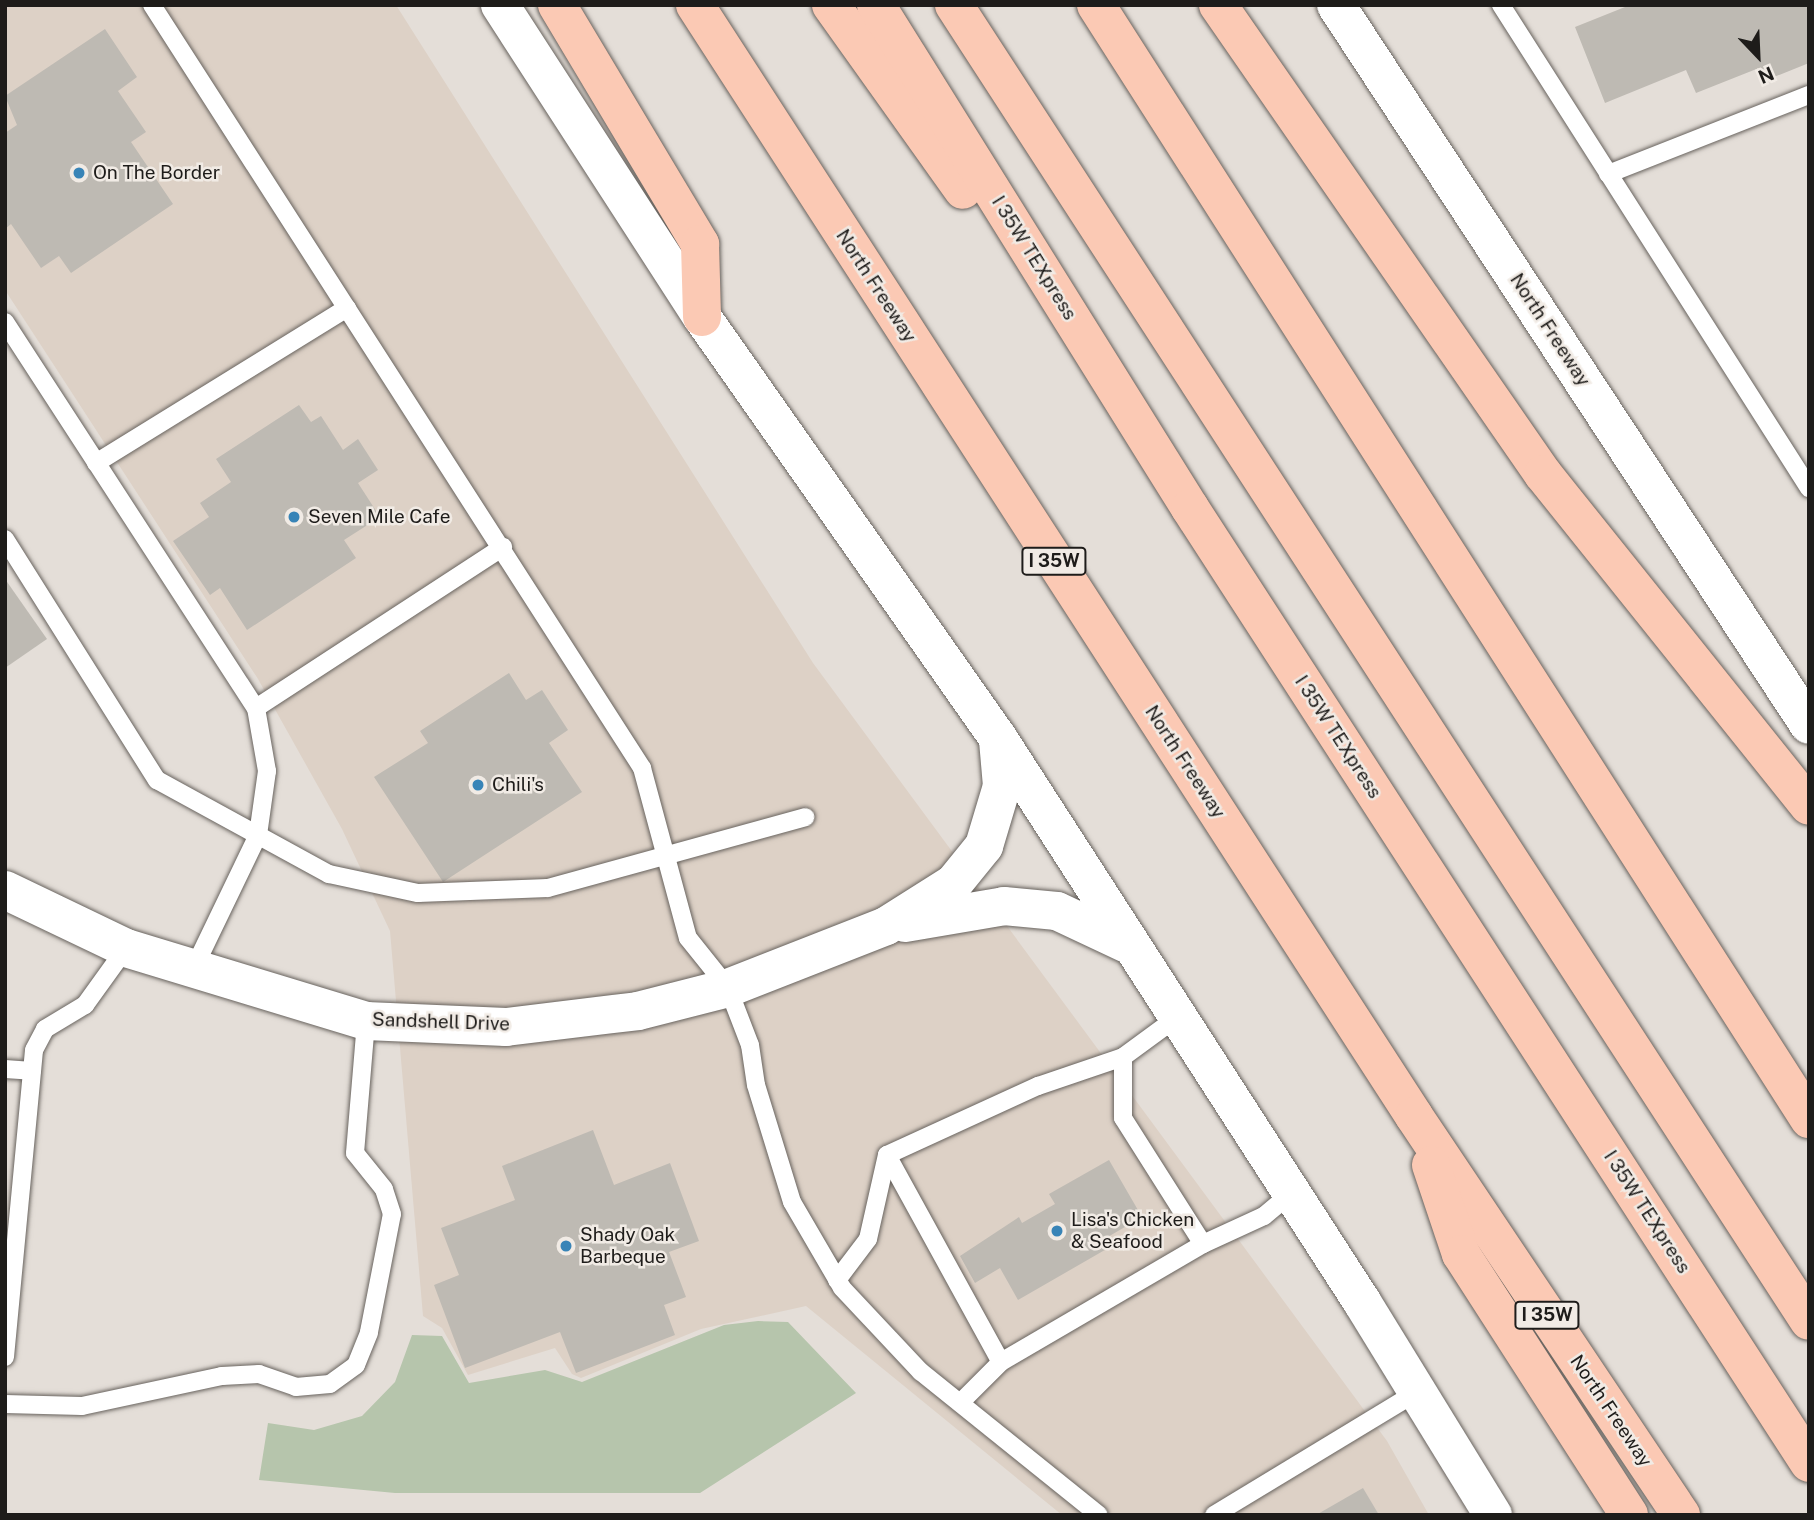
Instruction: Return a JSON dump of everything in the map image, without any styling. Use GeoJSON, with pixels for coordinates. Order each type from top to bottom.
{"type":"FeatureCollection","features":[{"type":"Feature","properties":{"kind":"highway"},"geometry":{"type":"LineString","coordinates":[[557,5],[700,244],[702,317]]}},
{"type":"Feature","properties":{"kind":"highway","name":"North Freeway"},"geometry":{"type":"LineString","coordinates":[[695,5],[1414,1116],[1681,1515]]}},
{"type":"Feature","properties":{"kind":"highway"},"geometry":{"type":"LineString","coordinates":[[831,5],[1190,508]]}},
{"type":"Feature","properties":{"kind":"highway","name":"I 35W TEXpress"},"geometry":{"type":"LineString","coordinates":[[876,5],[1190,508],[1809,1463]]}},
{"type":"Feature","properties":{"kind":"highway"},"geometry":{"type":"LineString","coordinates":[[954,5],[1809,1321]]}},
{"type":"Feature","properties":{"kind":"highway"},"geometry":{"type":"LineString","coordinates":[[1096,5],[1809,1119]]}},
{"type":"Feature","properties":{"kind":"highway"},"geometry":{"type":"LineString","coordinates":[[1218,5],[1543,474],[1809,806]]}},
{"type":"Feature","properties":{"kind":"highway"},"geometry":{"type":"LineString","coordinates":[[1414,1116],[1461,1254],[1629,1515]]}},
{"type":"Feature","properties":{"kind":"main road"},"geometry":{"type":"LineString","coordinates":[[500,5],[702,317],[998,738],[1127,944],[1292,1193],[1493,1515]]}},
{"type":"Feature","properties":{"kind":"main road","name":"North Freeway"},"geometry":{"type":"LineString","coordinates":[[1336,5],[1807,720]]}},
{"type":"Feature","properties":{"kind":"main road","name":"Sandshell Drive"},"geometry":{"type":"LineString","coordinates":[[5,890],[126,948],[366,1021],[506,1027],[638,1012],[728,988],[886,926],[954,883],[984,846],[1002,786],[998,738]]}},
{"type":"Feature","properties":{"kind":"main road","name":"Sandshell Drive"},"geometry":{"type":"LineString","coordinates":[[886,926],[1004,906],[1057,911],[1127,944]]}},
{"type":"Feature","properties":{"kind":"lane"},"geometry":{"type":"LineString","coordinates":[[152,5],[503,547],[642,768],[688,938],[728,988],[750,1045],[756,1085],[792,1202],[837,1280],[921,1372],[962,1401],[1099,1515]]}},
{"type":"Feature","properties":{"kind":"lane"},"geometry":{"type":"LineString","coordinates":[[1501,5],[1809,488]]}},
{"type":"Feature","properties":{"kind":"lane"},"geometry":{"type":"LineString","coordinates":[[1608,174],[1809,95]]}},
{"type":"Feature","properties":{"kind":"lane"},"geometry":{"type":"LineString","coordinates":[[96,463],[347,308]]}},
{"type":"Feature","properties":{"kind":"lane"},"geometry":{"type":"LineString","coordinates":[[5,322],[256,708],[267,771],[258,835],[193,970]]}},
{"type":"Feature","properties":{"kind":"lane"},"geometry":{"type":"LineString","coordinates":[[5,539],[157,780],[329,873],[418,893],[548,888],[805,817]]}},
{"type":"Feature","properties":{"kind":"lane"},"geometry":{"type":"LineString","coordinates":[[256,708],[503,547]]}},
{"type":"Feature","properties":{"kind":"lane"},"geometry":{"type":"LineString","coordinates":[[5,1357],[32,1071],[45,1029],[85,1005],[126,948]]}},
{"type":"Feature","properties":{"kind":"lane"},"geometry":{"type":"LineString","coordinates":[[887,1155],[1038,1086],[1123,1057],[1176,1018]]}},
{"type":"Feature","properties":{"kind":"lane"},"geometry":{"type":"LineString","coordinates":[[5,1404],[82,1406],[222,1376],[260,1374],[296,1387],[330,1384],[356,1365],[369,1332],[391,1214],[383,1189],[355,1153],[366,1021]]}},
{"type":"Feature","properties":{"kind":"lane"},"geometry":{"type":"LineString","coordinates":[[1123,1057],[1124,1118],[1203,1244]]}},
{"type":"Feature","properties":{"kind":"lane"},"geometry":{"type":"LineString","coordinates":[[5,1069],[32,1071]]}},
{"type":"Feature","properties":{"kind":"lane"},"geometry":{"type":"LineString","coordinates":[[837,1280],[868,1239],[887,1155]]}},
{"type":"Feature","properties":{"kind":"lane"},"geometry":{"type":"LineString","coordinates":[[887,1155],[1001,1362]]}},
{"type":"Feature","properties":{"kind":"lane"},"geometry":{"type":"LineString","coordinates":[[962,1401],[1001,1362],[1203,1244],[1264,1216],[1292,1193]]}},
{"type":"Feature","properties":{"kind":"lane"},"geometry":{"type":"LineString","coordinates":[[1214,1515],[1417,1392]]}},
{"type":"Feature","properties":{"kind":"shaded area"},"geometry":{"type":"Polygon","coordinates":[[[5,5],[396,5],[813,663],[1387,1441],[1429,1515],[1062,1515],[806,1306],[701,1329],[581,1378],[572,1374],[555,1348],[468,1375],[442,1328],[423,1316],[390,931],[342,829],[258,679],[5,290],[5,5]]]}},
{"type":"Feature","properties":{"kind":"green space"},"geometry":{"type":"Polygon","coordinates":[[[758,1321],[788,1322],[856,1393],[700,1493],[395,1493],[259,1480],[268,1423],[314,1430],[362,1416],[395,1382],[412,1335],[442,1336],[469,1383],[545,1370],[582,1382],[724,1325],[758,1321]]]}},
{"type":"Feature","properties":{"kind":"building"},"geometry":{"type":"Polygon","coordinates":[[[1630,5],[1809,5],[1809,63],[1764,81],[1759,68],[1696,93],[1686,70],[1605,103],[1575,27],[1630,5]]]}},
{"type":"Feature","properties":{"kind":"building","name":"On The Border"},"geometry":{"type":"Polygon","coordinates":[[[105,29],[137,77],[118,91],[146,132],[131,142],[173,204],[71,273],[59,256],[41,268],[11,224],[5,229],[5,133],[17,125],[5,96],[105,29]]]}},
{"type":"Feature","properties":{"kind":"building","name":"Seven Mile Cafe"},"geometry":{"type":"Polygon","coordinates":[[[299,405],[311,422],[321,416],[343,450],[358,439],[378,470],[358,483],[380,517],[344,540],[356,558],[247,630],[220,588],[210,595],[173,541],[209,517],[200,503],[231,482],[216,459],[299,405]]]}},
{"type":"Feature","properties":{"kind":"building"},"geometry":{"type":"Polygon","coordinates":[[[5,579],[47,639],[5,668],[5,579]]]}},
{"type":"Feature","properties":{"kind":"building","name":"Chili's"},"geometry":{"type":"Polygon","coordinates":[[[509,673],[526,700],[542,690],[568,730],[549,743],[582,792],[443,882],[374,777],[428,743],[420,731],[509,673]]]}},
{"type":"Feature","properties":{"kind":"building","name":"Shady Oak Barbeque"},"geometry":{"type":"Polygon","coordinates":[[[593,1130],[614,1185],[670,1163],[699,1241],[669,1252],[686,1297],[664,1305],[675,1335],[576,1373],[560,1332],[465,1368],[434,1285],[459,1275],[441,1228],[515,1200],[502,1166],[593,1130]]]}},
{"type":"Feature","properties":{"kind":"building","name":"Lisa's Chicken & Seafood"},"geometry":{"type":"Polygon","coordinates":[[[1109,1160],[1142,1217],[1106,1238],[1110,1247],[1018,1300],[1000,1268],[975,1283],[960,1256],[1019,1217],[1022,1223],[1055,1204],[1049,1194],[1109,1160]]]}},
{"type":"Feature","properties":{"kind":"building"},"geometry":{"type":"Polygon","coordinates":[[[1363,1488],[1379,1515],[1316,1515],[1363,1488]]]}},
{"type":"Feature","properties":{"kind":"place","name":"On The Border"},"geometry":{"type":"Point","coordinates":[79,173]}},
{"type":"Feature","properties":{"kind":"place","name":"Seven Mile Cafe"},"geometry":{"type":"Point","coordinates":[294,517]}},
{"type":"Feature","properties":{"kind":"place","name":"Chili's"},"geometry":{"type":"Point","coordinates":[478,785]}},
{"type":"Feature","properties":{"kind":"place","name":"Lisa's Chicken & Seafood"},"geometry":{"type":"Point","coordinates":[1057,1231]}},
{"type":"Feature","properties":{"kind":"place","name":"Shady Oak Barbeque"},"geometry":{"type":"Point","coordinates":[566,1246]}}]}
